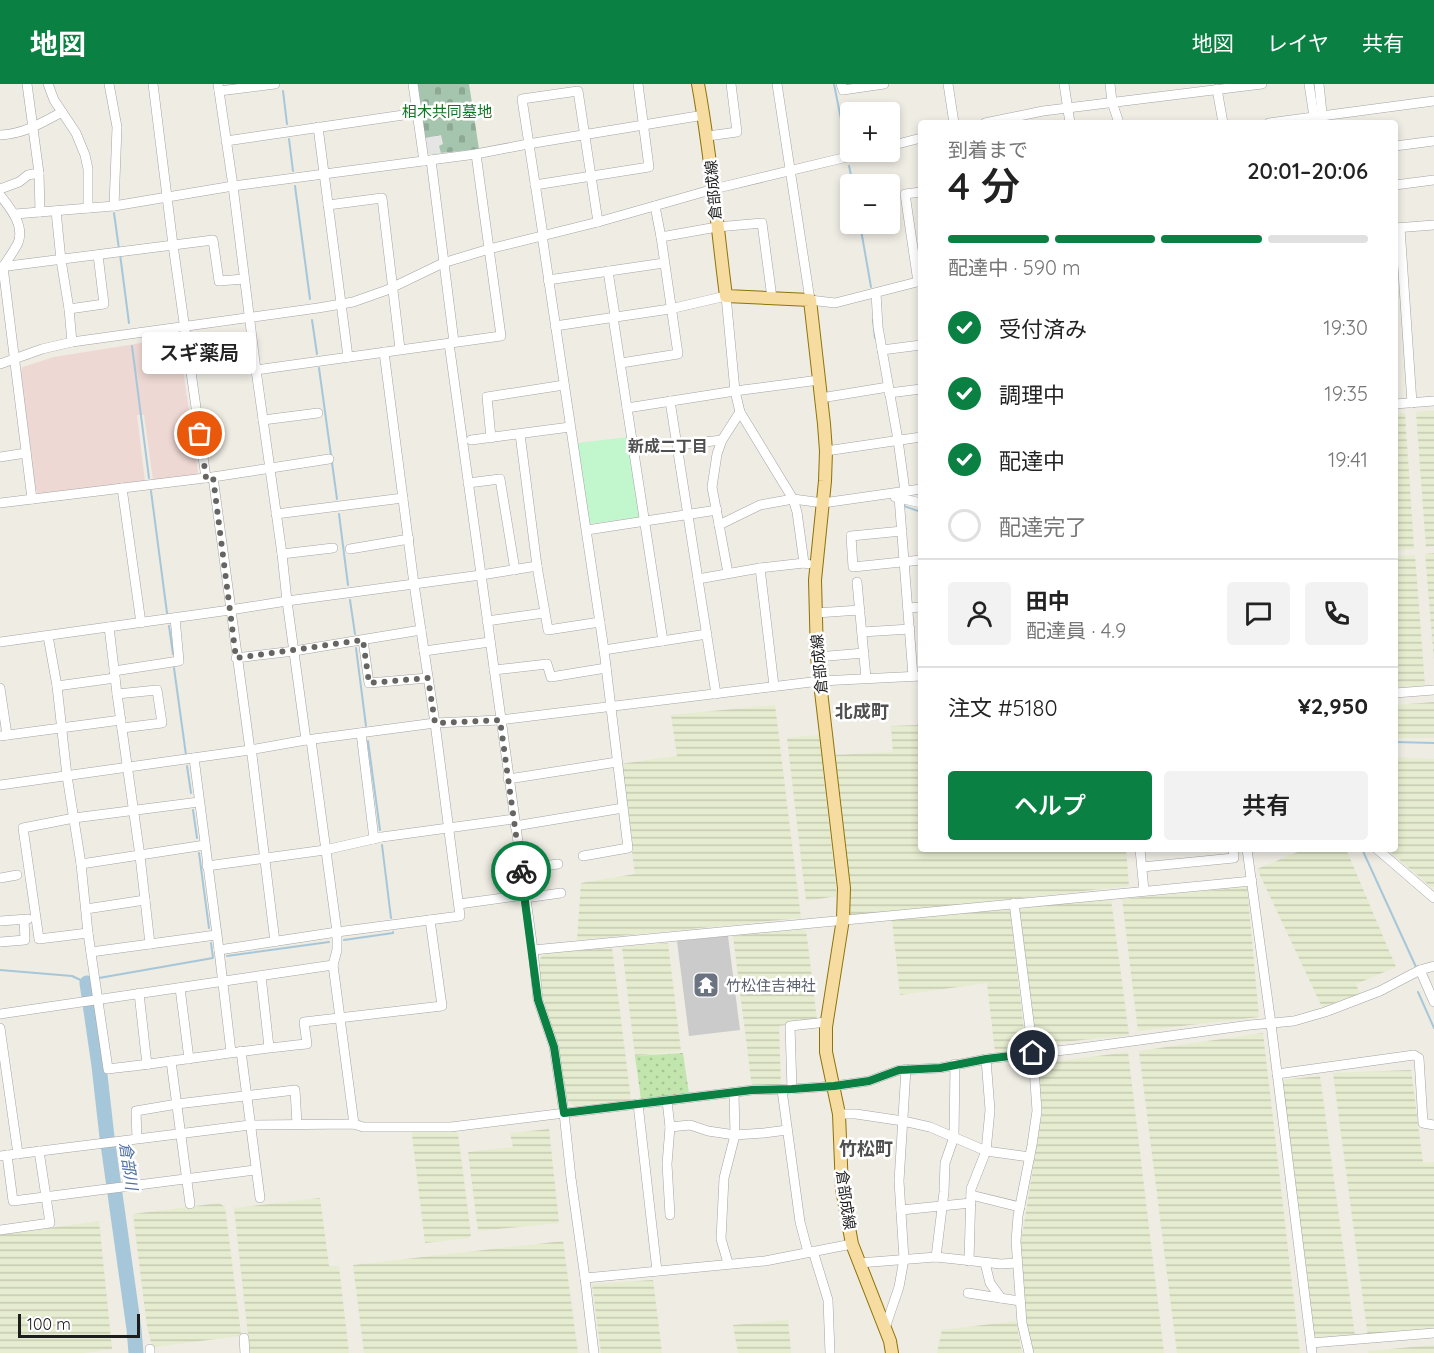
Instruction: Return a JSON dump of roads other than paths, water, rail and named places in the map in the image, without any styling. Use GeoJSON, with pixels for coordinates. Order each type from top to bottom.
{"type":"FeatureCollection","features":[{"type":"Feature","properties":{"kind":"main road","name":"倉部成線"},"geometry":{"type":"LineString","coordinates":[[698,84],[708,136],[726,297]]}},
{"type":"Feature","properties":{"kind":"main road"},"geometry":{"type":"LineString","coordinates":[[726,297],[810,300]]}},
{"type":"Feature","properties":{"kind":"main road","name":"倉部成線"},"geometry":{"type":"LineString","coordinates":[[810,300],[826,451],[823,503],[810,564],[815,580],[817,657],[844,888],[843,920],[827,1022],[826,1052],[839,1114],[842,1189],[852,1244],[890,1341],[892,1353]]}},
{"type":"Feature","properties":{"kind":"street"},"geometry":{"type":"LineString","coordinates":[[27,84],[39,173],[40,212]]}},
{"type":"Feature","properties":{"kind":"street"},"geometry":{"type":"LineString","coordinates":[[48,84],[54,100],[76,133],[85,155],[88,170],[88,208]]}},
{"type":"Feature","properties":{"kind":"street"},"geometry":{"type":"LineString","coordinates":[[109,84],[117,127],[114,206]]}},
{"type":"Feature","properties":{"kind":"street"},"geometry":{"type":"LineString","coordinates":[[153,84],[173,245],[252,755],[275,942]]}},
{"type":"Feature","properties":{"kind":"street"},"geometry":{"type":"LineString","coordinates":[[275,84],[218,88],[233,186],[287,601],[336,932],[337,950],[333,965],[354,1124]]}},
{"type":"Feature","properties":{"kind":"street"},"geometry":{"type":"LineString","coordinates":[[413,84],[444,262],[468,483],[538,1000],[554,1047],[594,1353]]}},
{"type":"Feature","properties":{"kind":"street"},"geometry":{"type":"LineString","coordinates":[[535,185],[649,167],[638,84]]}},
{"type":"Feature","properties":{"kind":"street"},"geometry":{"type":"LineString","coordinates":[[708,136],[737,132],[731,84]]}},
{"type":"Feature","properties":{"kind":"street"},"geometry":{"type":"LineString","coordinates":[[777,84],[810,300],[835,303],[918,282]]}},
{"type":"Feature","properties":{"kind":"street"},"geometry":{"type":"LineString","coordinates":[[841,84],[843,90],[884,84]]}},
{"type":"Feature","properties":{"kind":"street"},"geometry":{"type":"LineString","coordinates":[[948,84],[954,120]]}},
{"type":"Feature","properties":{"kind":"street"},"geometry":{"type":"LineString","coordinates":[[1064,84],[1070,120]]}},
{"type":"Feature","properties":{"kind":"street"},"geometry":{"type":"LineString","coordinates":[[1110,84],[1112,102],[1118,120]]}},
{"type":"Feature","properties":{"kind":"street"},"geometry":{"type":"LineString","coordinates":[[1000,120],[1043,111],[1222,87],[1262,84]]}},
{"type":"Feature","properties":{"kind":"street"},"geometry":{"type":"LineString","coordinates":[[1309,84],[1319,120]]}},
{"type":"Feature","properties":{"kind":"street"},"geometry":{"type":"LineString","coordinates":[[1318,84],[1319,120]]}},
{"type":"Feature","properties":{"kind":"street"},"geometry":{"type":"LineString","coordinates":[[1222,87],[1223,120]]}},
{"type":"Feature","properties":{"kind":"street"},"geometry":{"type":"LineString","coordinates":[[583,856],[628,848],[604,650],[522,99],[578,91],[598,222]]}},
{"type":"Feature","properties":{"kind":"street"},"geometry":{"type":"LineString","coordinates":[[1319,120],[1434,101]]}},
{"type":"Feature","properties":{"kind":"street"},"geometry":{"type":"LineString","coordinates":[[0,135],[34,128],[62,112]]}},
{"type":"Feature","properties":{"kind":"street"},"geometry":{"type":"LineString","coordinates":[[225,141],[417,113]]}},
{"type":"Feature","properties":{"kind":"street"},"geometry":{"type":"LineString","coordinates":[[15,214],[114,206],[233,186],[476,154],[704,115]]}},
{"type":"Feature","properties":{"kind":"street"},"geometry":{"type":"LineString","coordinates":[[318,127],[348,357]]}},
{"type":"Feature","properties":{"kind":"street"},"geometry":{"type":"LineString","coordinates":[[900,143],[918,139]]}},
{"type":"Feature","properties":{"kind":"street"},"geometry":{"type":"LineString","coordinates":[[1398,146],[1434,141]]}},
{"type":"Feature","properties":{"kind":"street"},"geometry":{"type":"LineString","coordinates":[[256,370],[501,336],[476,154]]}},
{"type":"Feature","properties":{"kind":"street"},"geometry":{"type":"LineString","coordinates":[[0,364],[72,342],[354,302],[393,287],[444,262],[714,189],[840,159]]}},
{"type":"Feature","properties":{"kind":"street"},"geometry":{"type":"LineString","coordinates":[[0,189],[19,182],[28,175],[39,173]]}},
{"type":"Feature","properties":{"kind":"street"},"geometry":{"type":"LineString","coordinates":[[1398,185],[1434,180]]}},
{"type":"Feature","properties":{"kind":"street"},"geometry":{"type":"LineString","coordinates":[[918,192],[905,194],[918,269]]}},
{"type":"Feature","properties":{"kind":"street"},"geometry":{"type":"LineString","coordinates":[[0,195],[15,214],[20,230],[19,241],[1,267],[32,499]]}},
{"type":"Feature","properties":{"kind":"street"},"geometry":{"type":"LineString","coordinates":[[328,205],[382,198],[400,350]]}},
{"type":"Feature","properties":{"kind":"street"},"geometry":{"type":"LineString","coordinates":[[621,363],[678,354],[670,309],[662,237],[655,206]]}},
{"type":"Feature","properties":{"kind":"street"},"geometry":{"type":"LineString","coordinates":[[57,211],[72,342]]}},
{"type":"Feature","properties":{"kind":"street"},"geometry":{"type":"LineString","coordinates":[[662,237],[717,227],[762,223],[772,298]]}},
{"type":"Feature","properties":{"kind":"street"},"geometry":{"type":"LineString","coordinates":[[1398,228],[1434,225]]}},
{"type":"Feature","properties":{"kind":"street"},"geometry":{"type":"LineString","coordinates":[[1,267],[213,240],[219,281],[244,279]]}},
{"type":"Feature","properties":{"kind":"street"},"geometry":{"type":"LineString","coordinates":[[1398,240],[1412,403]]}},
{"type":"Feature","properties":{"kind":"street"},"geometry":{"type":"LineString","coordinates":[[69,309],[104,304],[98,255]]}},
{"type":"Feature","properties":{"kind":"street"},"geometry":{"type":"LineString","coordinates":[[548,280],[664,263]]}},
{"type":"Feature","properties":{"kind":"street"},"geometry":{"type":"LineString","coordinates":[[608,272],[663,641]]}},
{"type":"Feature","properties":{"kind":"street"},"geometry":{"type":"LineString","coordinates":[[0,785],[435,723],[500,720],[820,681],[917,676],[916,651],[910,629],[904,561],[898,440],[878,327],[876,293]]}},
{"type":"Feature","properties":{"kind":"street"},"geometry":{"type":"LineString","coordinates":[[555,326],[670,309],[726,297],[735,391],[740,412],[793,499],[810,564],[760,568],[698,579]]}},
{"type":"Feature","properties":{"kind":"street"},"geometry":{"type":"LineString","coordinates":[[882,350],[918,345]]}},
{"type":"Feature","properties":{"kind":"street"},"geometry":{"type":"LineString","coordinates":[[219,950],[460,916],[384,352]]}},
{"type":"Feature","properties":{"kind":"street"},"geometry":{"type":"LineString","coordinates":[[627,408],[819,380]]}},
{"type":"Feature","properties":{"kind":"street"},"geometry":{"type":"LineString","coordinates":[[491,438],[487,397],[564,385]]}},
{"type":"Feature","properties":{"kind":"street"},"geometry":{"type":"LineString","coordinates":[[821,398],[918,389]]}},
{"type":"Feature","properties":{"kind":"street"},"geometry":{"type":"LineString","coordinates":[[670,401],[716,694]]}},
{"type":"Feature","properties":{"kind":"street"},"geometry":{"type":"LineString","coordinates":[[1398,404],[1434,401]]}},
{"type":"Feature","properties":{"kind":"street"},"geometry":{"type":"LineString","coordinates":[[728,573],[712,486],[717,454],[722,440],[740,412]]}},
{"type":"Feature","properties":{"kind":"street"},"geometry":{"type":"LineString","coordinates":[[263,420],[318,413]]}},
{"type":"Feature","properties":{"kind":"street"},"geometry":{"type":"LineString","coordinates":[[471,440],[570,427]]}},
{"type":"Feature","properties":{"kind":"street"},"geometry":{"type":"LineString","coordinates":[[520,434],[537,567],[548,630],[600,622]]}},
{"type":"Feature","properties":{"kind":"street"},"geometry":{"type":"LineString","coordinates":[[826,451],[918,437]]}},
{"type":"Feature","properties":{"kind":"street"},"geometry":{"type":"LineString","coordinates":[[678,445],[722,440]]}},
{"type":"Feature","properties":{"kind":"street"},"geometry":{"type":"LineString","coordinates":[[0,457],[26,453]]}},
{"type":"Feature","properties":{"kind":"street"},"geometry":{"type":"LineString","coordinates":[[0,503],[210,477],[329,459]]}},
{"type":"Feature","properties":{"kind":"street"},"geometry":{"type":"LineString","coordinates":[[468,483],[500,479],[515,570]]}},
{"type":"Feature","properties":{"kind":"street"},"geometry":{"type":"LineString","coordinates":[[122,488],[141,623]]}},
{"type":"Feature","properties":{"kind":"street"},"geometry":{"type":"LineString","coordinates":[[719,525],[760,505],[793,499],[823,503],[884,494],[902,494],[918,490]]}},
{"type":"Feature","properties":{"kind":"street"},"geometry":{"type":"LineString","coordinates":[[902,494],[918,502]]}},
{"type":"Feature","properties":{"kind":"street"},"geometry":{"type":"LineString","coordinates":[[276,514],[404,498]]}},
{"type":"Feature","properties":{"kind":"street"},"geometry":{"type":"LineString","coordinates":[[586,530],[717,510]]}},
{"type":"Feature","properties":{"kind":"street"},"geometry":{"type":"LineString","coordinates":[[902,531],[851,536],[853,567],[918,560]]}},
{"type":"Feature","properties":{"kind":"street"},"geometry":{"type":"LineString","coordinates":[[350,549],[409,539]]}},
{"type":"Feature","properties":{"kind":"street"},"geometry":{"type":"LineString","coordinates":[[282,554],[333,548]]}},
{"type":"Feature","properties":{"kind":"street"},"geometry":{"type":"LineString","coordinates":[[0,642],[537,567]]}},
{"type":"Feature","properties":{"kind":"street"},"geometry":{"type":"LineString","coordinates":[[760,568],[774,686]]}},
{"type":"Feature","properties":{"kind":"street"},"geometry":{"type":"LineString","coordinates":[[857,582],[866,678]]}},
{"type":"Feature","properties":{"kind":"street"},"geometry":{"type":"LineString","coordinates":[[908,608],[918,607]]}},
{"type":"Feature","properties":{"kind":"street"},"geometry":{"type":"LineString","coordinates":[[816,613],[860,610]]}},
{"type":"Feature","properties":{"kind":"street"},"geometry":{"type":"LineString","coordinates":[[487,621],[544,613]]}},
{"type":"Feature","properties":{"kind":"street"},"geometry":{"type":"LineString","coordinates":[[57,686],[179,661],[175,618]]}},
{"type":"Feature","properties":{"kind":"street"},"geometry":{"type":"LineString","coordinates":[[109,627],[150,944]]}},
{"type":"Feature","properties":{"kind":"street"},"geometry":{"type":"LineString","coordinates":[[862,632],[910,629]]}},
{"type":"Feature","properties":{"kind":"street"},"geometry":{"type":"LineString","coordinates":[[236,658],[421,630]]}},
{"type":"Feature","properties":{"kind":"street"},"geometry":{"type":"LineString","coordinates":[[604,650],[707,634]]}},
{"type":"Feature","properties":{"kind":"street"},"geometry":{"type":"LineString","coordinates":[[48,636],[81,864],[94,978],[93,1001],[108,1069],[268,1047],[307,1044],[304,1022],[442,1006],[430,920]]}},
{"type":"Feature","properties":{"kind":"street"},"geometry":{"type":"LineString","coordinates":[[363,640],[369,683],[428,678]]}},
{"type":"Feature","properties":{"kind":"street"},"geometry":{"type":"LineString","coordinates":[[424,651],[490,642]]}},
{"type":"Feature","properties":{"kind":"street"},"geometry":{"type":"LineString","coordinates":[[817,657],[864,653]]}},
{"type":"Feature","properties":{"kind":"street"},"geometry":{"type":"LineString","coordinates":[[494,670],[547,664],[551,677],[606,668]]}},
{"type":"Feature","properties":{"kind":"street"},"geometry":{"type":"LineString","coordinates":[[0,688],[3,735],[62,727],[162,723],[157,690],[117,694]]}},
{"type":"Feature","properties":{"kind":"street"},"geometry":{"type":"LineString","coordinates":[[1398,693],[1434,690]]}},
{"type":"Feature","properties":{"kind":"street"},"geometry":{"type":"LineString","coordinates":[[362,733],[374,839]]}},
{"type":"Feature","properties":{"kind":"street"},"geometry":{"type":"LineString","coordinates":[[194,758],[222,981],[246,1096],[260,1198]]}},
{"type":"Feature","properties":{"kind":"street"},"geometry":{"type":"LineString","coordinates":[[508,779],[617,762]]}},
{"type":"Feature","properties":{"kind":"street"},"geometry":{"type":"LineString","coordinates":[[88,933],[39,939],[23,828],[74,818],[199,802]]}},
{"type":"Feature","properties":{"kind":"street"},"geometry":{"type":"LineString","coordinates":[[207,866],[325,850],[374,839],[449,828],[515,823],[623,808]]}},
{"type":"Feature","properties":{"kind":"street"},"geometry":{"type":"LineString","coordinates":[[81,864],[205,846]]}},
{"type":"Feature","properties":{"kind":"street"},"geometry":{"type":"LineString","coordinates":[[1140,852],[1144,891]]}},
{"type":"Feature","properties":{"kind":"street"},"geometry":{"type":"LineString","coordinates":[[1142,867],[1234,858],[1233,852]]}},
{"type":"Feature","properties":{"kind":"street"},"geometry":{"type":"LineString","coordinates":[[1247,852],[1311,1348],[1434,1333]]}},
{"type":"Feature","properties":{"kind":"street"},"geometry":{"type":"LineString","coordinates":[[1381,852],[1433,896]]}},
{"type":"Feature","properties":{"kind":"street"},"geometry":{"type":"LineString","coordinates":[[521,869],[558,864]]}},
{"type":"Feature","properties":{"kind":"street"},"geometry":{"type":"LineString","coordinates":[[0,878],[17,875]]}},
{"type":"Feature","properties":{"kind":"street"},"geometry":{"type":"LineString","coordinates":[[532,950],[1252,881]]}},
{"type":"Feature","properties":{"kind":"street"},"geometry":{"type":"LineString","coordinates":[[459,904],[561,893]]}},
{"type":"Feature","properties":{"kind":"street"},"geometry":{"type":"LineString","coordinates":[[86,909],[145,900]]}},
{"type":"Feature","properties":{"kind":"street"},"geometry":{"type":"LineString","coordinates":[[1014,903],[1033,1053],[1037,1111],[1016,1240],[1022,1323],[1029,1353]]}},
{"type":"Feature","properties":{"kind":"street"},"geometry":{"type":"LineString","coordinates":[[0,921],[36,917]]}},
{"type":"Feature","properties":{"kind":"street"},"geometry":{"type":"LineString","coordinates":[[0,942],[25,940],[24,920]]}},
{"type":"Feature","properties":{"kind":"street"},"geometry":{"type":"LineString","coordinates":[[91,952],[216,935]]}},
{"type":"Feature","properties":{"kind":"street"},"geometry":{"type":"LineString","coordinates":[[0,1014],[333,965]]}},
{"type":"Feature","properties":{"kind":"street"},"geometry":{"type":"LineString","coordinates":[[255,1170],[13,1201],[3,1156],[250,1125],[354,1124],[363,1127],[452,1127],[752,1090],[834,1086],[869,1081],[906,1069],[940,1068],[986,1059],[1294,1021],[1380,991],[1420,970],[1434,966]]}},
{"type":"Feature","properties":{"kind":"street"},"geometry":{"type":"LineString","coordinates":[[1420,970],[1434,1002]]}},
{"type":"Feature","properties":{"kind":"street"},"geometry":{"type":"LineString","coordinates":[[261,976],[268,1047]]}},
{"type":"Feature","properties":{"kind":"street"},"geometry":{"type":"LineString","coordinates":[[180,988],[189,1059]]}},
{"type":"Feature","properties":{"kind":"street"},"geometry":{"type":"LineString","coordinates":[[140,993],[147,1065]]}},
{"type":"Feature","properties":{"kind":"street"},"geometry":{"type":"LineString","coordinates":[[827,1022],[790,1026],[787,1130],[800,1222],[828,1300],[830,1353]]}},
{"type":"Feature","properties":{"kind":"street"},"geometry":{"type":"LineString","coordinates":[[0,1028],[18,1154]]}},
{"type":"Feature","properties":{"kind":"street"},"geometry":{"type":"LineString","coordinates":[[1277,1074],[1414,1055],[1419,1058],[1423,1122],[1434,1125]]}},
{"type":"Feature","properties":{"kind":"street"},"geometry":{"type":"LineString","coordinates":[[969,1261],[971,1189],[986,1151],[990,1110],[986,1059]]}},
{"type":"Feature","properties":{"kind":"street"},"geometry":{"type":"LineString","coordinates":[[171,1061],[190,1204]]}},
{"type":"Feature","properties":{"kind":"street"},"geometry":{"type":"LineString","coordinates":[[936,1257],[945,1163],[954,1137],[954,1064]]}},
{"type":"Feature","properties":{"kind":"street"},"geometry":{"type":"LineString","coordinates":[[885,1328],[899,1287],[904,1259],[899,1181],[906,1069]]}},
{"type":"Feature","properties":{"kind":"street"},"geometry":{"type":"LineString","coordinates":[[137,1138],[136,1111],[296,1090],[297,1124]]}},
{"type":"Feature","properties":{"kind":"street"},"geometry":{"type":"LineString","coordinates":[[728,1263],[721,1239],[724,1178],[735,1135],[734,1093]]}},
{"type":"Feature","properties":{"kind":"street"},"geometry":{"type":"LineString","coordinates":[[667,1101],[670,1127],[668,1164],[670,1215]]}},
{"type":"Feature","properties":{"kind":"street"},"geometry":{"type":"LineString","coordinates":[[638,1104],[657,1271]]}},
{"type":"Feature","properties":{"kind":"street"},"geometry":{"type":"LineString","coordinates":[[0,1109],[11,1107]]}},
{"type":"Feature","properties":{"kind":"street"},"geometry":{"type":"LineString","coordinates":[[839,1114],[856,1114],[930,1127],[986,1151],[1030,1157]]}},
{"type":"Feature","properties":{"kind":"street"},"geometry":{"type":"LineString","coordinates":[[670,1127],[690,1125],[708,1131],[735,1135],[787,1130]]}},
{"type":"Feature","properties":{"kind":"street"},"geometry":{"type":"LineString","coordinates":[[0,1230],[50,1223],[39,1151]]}},
{"type":"Feature","properties":{"kind":"street"},"geometry":{"type":"LineString","coordinates":[[901,1210],[942,1207],[971,1199],[1020,1207]]}},
{"type":"Feature","properties":{"kind":"street"},"geometry":{"type":"LineString","coordinates":[[585,1278],[765,1261],[852,1244]]}},
{"type":"Feature","properties":{"kind":"street"},"geometry":{"type":"LineString","coordinates":[[859,1263],[936,1257],[985,1263],[1017,1263]]}},
{"type":"Feature","properties":{"kind":"street"},"geometry":{"type":"LineString","coordinates":[[985,1263],[990,1283],[1001,1299]]}},
{"type":"Feature","properties":{"kind":"street"},"geometry":{"type":"LineString","coordinates":[[968,1293],[1020,1301]]}},
{"type":"Feature","properties":{"kind":"street"},"geometry":{"type":"LineString","coordinates":[[244,1338],[245,1353]]}},
{"type":"Feature","properties":{"kind":"waterway"},"geometry":{"type":"LineString","coordinates":[[834,84],[840,114]]}},
{"type":"Feature","properties":{"kind":"waterway"},"geometry":{"type":"LineString","coordinates":[[283,91],[287,124]]}},
{"type":"Feature","properties":{"kind":"waterway"},"geometry":{"type":"LineString","coordinates":[[289,139],[293,171]]}},
{"type":"Feature","properties":{"kind":"waterway"},"geometry":{"type":"LineString","coordinates":[[849,166],[851,174]]}},
{"type":"Feature","properties":{"kind":"waterway"},"geometry":{"type":"LineString","coordinates":[[295,186],[310,299]]}},
{"type":"Feature","properties":{"kind":"waterway"},"geometry":{"type":"LineString","coordinates":[[114,213],[119,249]]}},
{"type":"Feature","properties":{"kind":"waterway"},"geometry":{"type":"LineString","coordinates":[[862,234],[871,287]]}},
{"type":"Feature","properties":{"kind":"waterway"},"geometry":{"type":"LineString","coordinates":[[120,254],[129,323]]}},
{"type":"Feature","properties":{"kind":"waterway"},"geometry":{"type":"LineString","coordinates":[[312,320],[317,354]]}},
{"type":"Feature","properties":{"kind":"waterway"},"geometry":{"type":"LineString","coordinates":[[873,320],[875,338]]}},
{"type":"Feature","properties":{"kind":"waterway"},"geometry":{"type":"LineString","coordinates":[[132,346],[149,478]]}},
{"type":"Feature","properties":{"kind":"waterway"},"geometry":{"type":"LineString","coordinates":[[319,368],[337,499]]}},
{"type":"Feature","properties":{"kind":"waterway"},"geometry":{"type":"LineString","coordinates":[[151,491],[167,613]]}},
{"type":"Feature","properties":{"kind":"waterway"},"geometry":{"type":"LineString","coordinates":[[904,506],[918,511]]}},
{"type":"Feature","properties":{"kind":"waterway"},"geometry":{"type":"LineString","coordinates":[[339,514],[348,585]]}},
{"type":"Feature","properties":{"kind":"waterway"},"geometry":{"type":"LineString","coordinates":[[350,600],[355,634]]}},
{"type":"Feature","properties":{"kind":"waterway"},"geometry":{"type":"LineString","coordinates":[[169,626],[173,654]]}},
{"type":"Feature","properties":{"kind":"waterway"},"geometry":{"type":"LineString","coordinates":[[356,648],[366,726]]}},
{"type":"Feature","properties":{"kind":"waterway"},"geometry":{"type":"LineString","coordinates":[[174,668],[186,755]]}},
{"type":"Feature","properties":{"kind":"waterway"},"geometry":{"type":"LineString","coordinates":[[368,741],[380,830]]}},
{"type":"Feature","properties":{"kind":"waterway"},"geometry":{"type":"LineString","coordinates":[[1398,742],[1434,743]]}},
{"type":"Feature","properties":{"kind":"waterway"},"geometry":{"type":"LineString","coordinates":[[187,766],[191,793]]}},
{"type":"Feature","properties":{"kind":"waterway"},"geometry":{"type":"LineString","coordinates":[[193,810],[197,838]]}},
{"type":"Feature","properties":{"kind":"waterway"},"geometry":{"type":"LineString","coordinates":[[382,845],[391,918]]}},
{"type":"Feature","properties":{"kind":"waterway"},"geometry":{"type":"LineString","coordinates":[[1363,852],[1416,967]]}},
{"type":"Feature","properties":{"kind":"waterway"},"geometry":{"type":"LineString","coordinates":[[199,853],[209,928]]}},
{"type":"Feature","properties":{"kind":"waterway"},"geometry":{"type":"LineString","coordinates":[[344,940],[393,932]]}},
{"type":"Feature","properties":{"kind":"waterway"},"geometry":{"type":"LineString","coordinates":[[227,956],[329,942]]}},
{"type":"Feature","properties":{"kind":"waterway"},"geometry":{"type":"LineString","coordinates":[[99,978],[213,958],[211,943]]}},
{"type":"Feature","properties":{"kind":"waterway"},"geometry":{"type":"LineString","coordinates":[[0,970],[72,976],[87,983],[91,981]]}},
{"type":"Feature","properties":{"kind":"waterway","name":"倉部川"},"geometry":{"type":"LineString","coordinates":[[87,983],[136,1353]]}},
{"type":"Feature","properties":{"kind":"waterway"},"geometry":{"type":"LineString","coordinates":[[1418,992],[1434,1028]]}},
{"type":"Feature","properties":{"kind":"place","name":"スギ薬局"},"geometry":{"type":"Point","coordinates":[200,434]}},
{"type":"Feature","properties":{"kind":"place","name":"竹松住吉神社"},"geometry":{"type":"Point","coordinates":[706,985]}},
{"type":"Feature","properties":{"kind":"district","name":"新成二丁目"},"geometry":{"type":"Point","coordinates":[668,446]}},
{"type":"Feature","properties":{"kind":"district","name":"北成町"},"geometry":{"type":"Point","coordinates":[862,711]}},
{"type":"Feature","properties":{"kind":"district","name":"竹松町"},"geometry":{"type":"Point","coordinates":[866,1148]}},
{"type":"Feature","properties":{"kind":"park label","name":"相木共同墓地"},"geometry":{"type":"Point","coordinates":[447,111]}}]}
